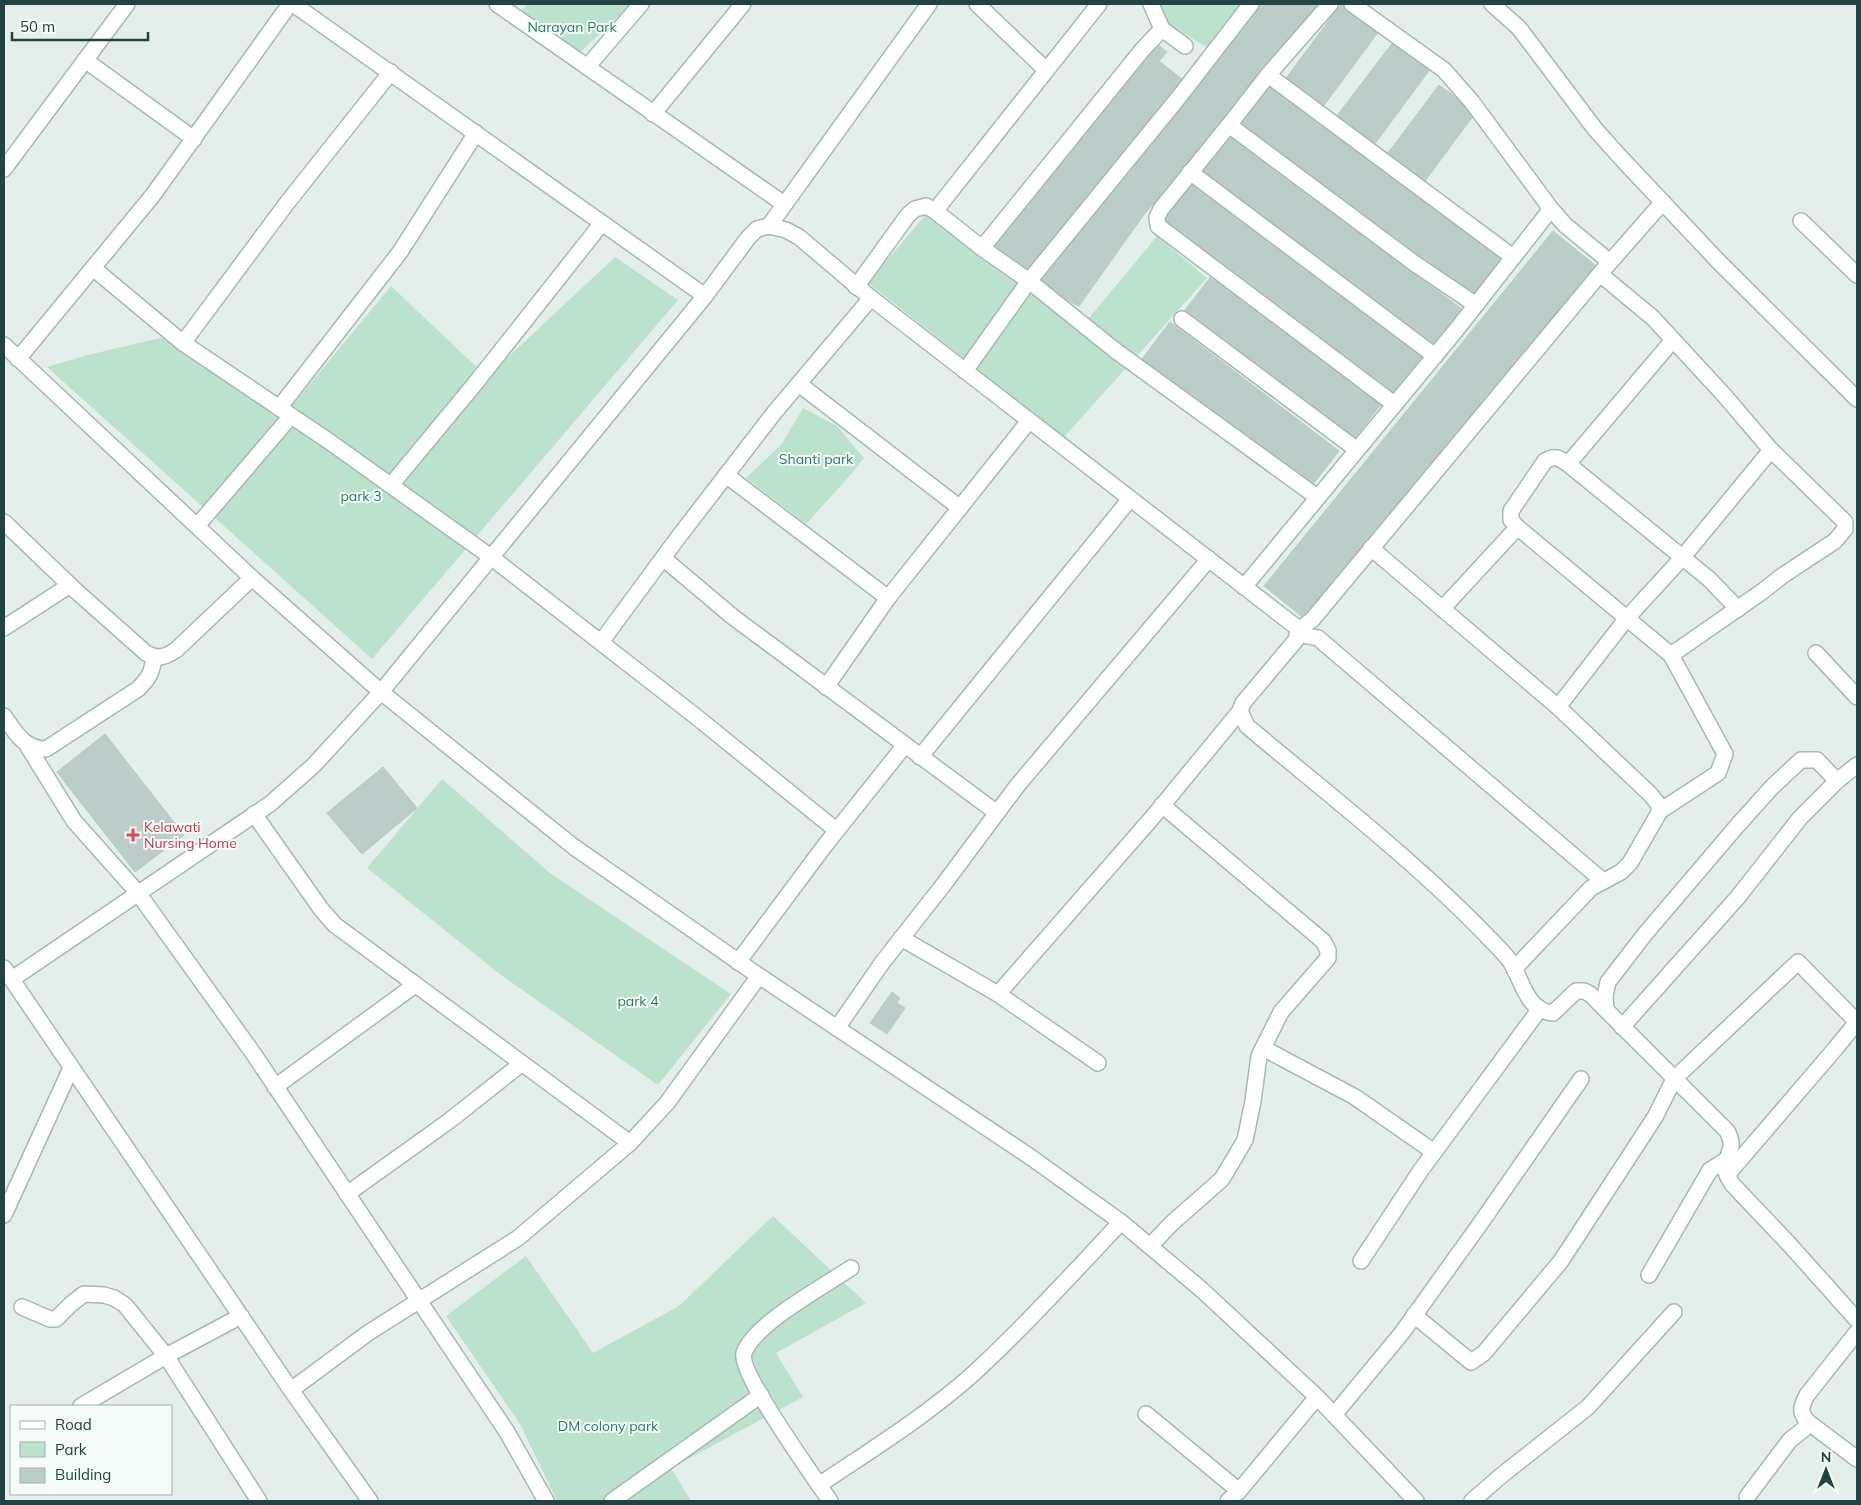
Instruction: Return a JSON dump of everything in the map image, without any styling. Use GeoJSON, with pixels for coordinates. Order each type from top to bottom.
{"type":"FeatureCollection","features":[{"type":"Feature","properties":{"kind":"street"},"geometry":{"type":"LineString","coordinates":[[7,159],[85,60],[126,4]]}},
{"type":"Feature","properties":{"kind":"street"},"geometry":{"type":"LineString","coordinates":[[18,359],[153,195],[288,4]]}},
{"type":"Feature","properties":{"kind":"street"},"geometry":{"type":"LineString","coordinates":[[293,4],[704,296]]}},
{"type":"Feature","properties":{"kind":"street"},"geometry":{"type":"LineString","coordinates":[[497,4],[784,204]]}},
{"type":"Feature","properties":{"kind":"street"},"geometry":{"type":"LineString","coordinates":[[587,68],[641,4]]}},
{"type":"Feature","properties":{"kind":"street"},"geometry":{"type":"LineString","coordinates":[[653,114],[743,4]]}},
{"type":"Feature","properties":{"kind":"street"},"geometry":{"type":"LineString","coordinates":[[769,226],[929,4]]}},
{"type":"Feature","properties":{"kind":"street"},"geometry":{"type":"LineString","coordinates":[[977,4],[1046,70]]}},
{"type":"Feature","properties":{"kind":"street"},"geometry":{"type":"LineString","coordinates":[[935,211],[1099,4]]}},
{"type":"Feature","properties":{"kind":"street"},"geometry":{"type":"LineString","coordinates":[[1151,4],[1162,28],[1185,46]]}},
{"type":"Feature","properties":{"kind":"street"},"geometry":{"type":"LineString","coordinates":[[965,371],[1029,282],[1179,97],[1251,4]]}},
{"type":"Feature","properties":{"kind":"street"},"geometry":{"type":"LineString","coordinates":[[1330,4],[1268,75],[1161,208],[1156,217],[1158,226],[1394,404]]}},
{"type":"Feature","properties":{"kind":"street"},"geometry":{"type":"LineString","coordinates":[[1352,4],[1444,70],[1472,102],[1565,225],[1653,318],[1771,450],[1845,522],[1845,529],[1835,541],[1782,576],[1671,655]]}},
{"type":"Feature","properties":{"kind":"street"},"geometry":{"type":"LineString","coordinates":[[1492,4],[1519,28],[1595,129],[1775,319],[1857,399]]}},
{"type":"Feature","properties":{"kind":"street"},"geometry":{"type":"LineString","coordinates":[[982,248],[1162,28]]}},
{"type":"Feature","properties":{"kind":"street"},"geometry":{"type":"LineString","coordinates":[[85,60],[194,139]]}},
{"type":"Feature","properties":{"kind":"street"},"geometry":{"type":"LineString","coordinates":[[183,343],[287,203],[390,72]]}},
{"type":"Feature","properties":{"kind":"street"},"geometry":{"type":"LineString","coordinates":[[1268,75],[1513,257]]}},
{"type":"Feature","properties":{"kind":"street"},"geometry":{"type":"LineString","coordinates":[[1229,125],[1414,263],[1476,305]]}},
{"type":"Feature","properties":{"kind":"street"},"geometry":{"type":"LineString","coordinates":[[197,526],[285,412],[400,252],[476,133]]}},
{"type":"Feature","properties":{"kind":"street"},"geometry":{"type":"LineString","coordinates":[[1190,172],[1435,356]]}},
{"type":"Feature","properties":{"kind":"street"},"geometry":{"type":"LineString","coordinates":[[998,994],[1162,806],[1240,711],[1243,703],[1296,640],[1298,632],[1312,620],[1605,268],[1663,202]]}},
{"type":"Feature","properties":{"kind":"street"},"geometry":{"type":"LineString","coordinates":[[856,287],[908,215],[915,209],[926,206],[1029,282],[1116,351],[1317,497]]}},
{"type":"Feature","properties":{"kind":"street"},"geometry":{"type":"LineString","coordinates":[[1244,587],[1356,449],[1435,356],[1551,208]]}},
{"type":"Feature","properties":{"kind":"street"},"geometry":{"type":"LineString","coordinates":[[1801,222],[1857,275]]}},
{"type":"Feature","properties":{"kind":"street"},"geometry":{"type":"LineString","coordinates":[[391,485],[474,385],[602,223]]}},
{"type":"Feature","properties":{"kind":"street"},"geometry":{"type":"LineString","coordinates":[[370,1501],[291,1390],[8,973],[138,894],[270,804],[313,766],[381,692],[757,229],[769,226],[786,230],[799,237],[856,287],[1295,626],[1298,632],[1318,638],[1603,881]]}},
{"type":"Feature","properties":{"kind":"street"},"geometry":{"type":"LineString","coordinates":[[93,268],[183,343],[391,485],[491,557],[601,642],[836,830]]}},
{"type":"Feature","properties":{"kind":"street"},"geometry":{"type":"LineString","coordinates":[[601,642],[726,475],[871,298]]}},
{"type":"Feature","properties":{"kind":"street"},"geometry":{"type":"LineString","coordinates":[[1182,319],[1356,449]]}},
{"type":"Feature","properties":{"kind":"street"},"geometry":{"type":"LineString","coordinates":[[1568,464],[1673,340]]}},
{"type":"Feature","properties":{"kind":"street"},"geometry":{"type":"LineString","coordinates":[[4,346],[252,578],[381,692],[574,847],[738,962],[1029,1156],[1121,1222],[1202,1290],[1317,1397],[1412,1500]]}},
{"type":"Feature","properties":{"kind":"street"},"geometry":{"type":"LineString","coordinates":[[799,384],[960,508]]}},
{"type":"Feature","properties":{"kind":"street"},"geometry":{"type":"LineString","coordinates":[[826,687],[888,598],[1029,421]]}},
{"type":"Feature","properties":{"kind":"street"},"geometry":{"type":"LineString","coordinates":[[1558,707],[1627,618],[1682,558],[1771,450]]}},
{"type":"Feature","properties":{"kind":"street"},"geometry":{"type":"LineString","coordinates":[[1514,968],[1591,888],[1621,872],[1630,863],[1660,811],[1718,773],[1725,754],[1671,655],[1516,526],[1511,520],[1511,511],[1545,462],[1552,458],[1558,458],[1568,464],[1709,579],[1738,609]]}},
{"type":"Feature","properties":{"kind":"street"},"geometry":{"type":"LineString","coordinates":[[726,475],[888,598]]}},
{"type":"Feature","properties":{"kind":"street"},"geometry":{"type":"LineString","coordinates":[[920,757],[1130,499]]}},
{"type":"Feature","properties":{"kind":"street"},"geometry":{"type":"LineString","coordinates":[[4,522],[70,585],[146,653],[154,657],[164,657],[176,650],[252,578]]}},
{"type":"Feature","properties":{"kind":"street"},"geometry":{"type":"LineString","coordinates":[[1442,609],[1515,530],[1516,526]]}},
{"type":"Feature","properties":{"kind":"street"},"geometry":{"type":"LineString","coordinates":[[1371,548],[1558,707],[1651,796],[1658,804],[1660,811]]}},
{"type":"Feature","properties":{"kind":"street"},"geometry":{"type":"LineString","coordinates":[[663,558],[733,617],[997,813]]}},
{"type":"Feature","properties":{"kind":"street"},"geometry":{"type":"LineString","coordinates":[[837,1028],[901,938],[1017,786],[1209,560]]}},
{"type":"Feature","properties":{"kind":"street"},"geometry":{"type":"LineString","coordinates":[[4,628],[70,585]]}},
{"type":"Feature","properties":{"kind":"street"},"geometry":{"type":"LineString","coordinates":[[1816,653],[1857,697]]}},
{"type":"Feature","properties":{"kind":"street"},"geometry":{"type":"LineString","coordinates":[[4,716],[20,739],[36,749],[46,749],[138,689],[148,679],[152,671],[154,657]]}},
{"type":"Feature","properties":{"kind":"street"},"geometry":{"type":"LineString","coordinates":[[1240,711],[1247,726],[1446,895],[1509,960],[1520,984],[1538,1008],[1545,1012],[1553,1013],[1576,990],[1584,990],[1590,994],[1727,1131],[1732,1140],[1732,1147],[1726,1167],[1727,1175],[1732,1185],[1857,1320]]}},
{"type":"Feature","properties":{"kind":"street"},"geometry":{"type":"LineString","coordinates":[[27,744],[74,821],[138,894],[253,1053],[507,1432],[546,1501]]}},
{"type":"Feature","properties":{"kind":"street"},"geometry":{"type":"LineString","coordinates":[[738,962],[836,830],[905,746]]}},
{"type":"Feature","properties":{"kind":"street"},"geometry":{"type":"LineString","coordinates":[[1606,1010],[1605,996],[1608,982],[1645,934],[1772,787],[1801,760],[1817,760],[1837,781]]}},
{"type":"Feature","properties":{"kind":"street"},"geometry":{"type":"LineString","coordinates":[[1622,1027],[1738,897],[1800,818],[1837,781],[1857,765]]}},
{"type":"Feature","properties":{"kind":"street"},"geometry":{"type":"LineString","coordinates":[[1150,1246],[1172,1223],[1222,1179],[1245,1140],[1253,1102],[1259,1056],[1281,1012],[1328,958],[1328,950],[1323,941],[1162,806]]}},
{"type":"Feature","properties":{"kind":"street"},"geometry":{"type":"LineString","coordinates":[[254,814],[321,910],[335,925],[630,1143]]}},
{"type":"Feature","properties":{"kind":"street"},"geometry":{"type":"LineString","coordinates":[[901,938],[998,994],[1098,1063]]}},
{"type":"Feature","properties":{"kind":"street"},"geometry":{"type":"LineString","coordinates":[[1414,1315],[1471,1362],[1484,1353],[1561,1261],[1655,1117],[1674,1079],[1798,962],[1857,1022],[1727,1175]]}},
{"type":"Feature","properties":{"kind":"street"},"geometry":{"type":"LineString","coordinates":[[291,1390],[368,1333],[518,1238],[630,1143],[667,1103],[759,976]]}},
{"type":"Feature","properties":{"kind":"street"},"geometry":{"type":"LineString","coordinates":[[275,1087],[414,984]]}},
{"type":"Feature","properties":{"kind":"street"},"geometry":{"type":"LineString","coordinates":[[1361,1261],[1434,1152],[1539,1010],[1538,1008]]}},
{"type":"Feature","properties":{"kind":"street"},"geometry":{"type":"LineString","coordinates":[[1263,1048],[1355,1097],[1434,1152]]}},
{"type":"Feature","properties":{"kind":"street"},"geometry":{"type":"LineString","coordinates":[[347,1194],[449,1121],[521,1064]]}},
{"type":"Feature","properties":{"kind":"street"},"geometry":{"type":"LineString","coordinates":[[4,1215],[71,1068]]}},
{"type":"Feature","properties":{"kind":"street"},"geometry":{"type":"LineString","coordinates":[[1334,1415],[1414,1315],[1581,1079]]}},
{"type":"Feature","properties":{"kind":"street"},"geometry":{"type":"LineString","coordinates":[[1648,1275],[1710,1170],[1728,1158]]}},
{"type":"Feature","properties":{"kind":"street"},"geometry":{"type":"LineString","coordinates":[[819,1485],[918,1418],[972,1375],[1026,1323],[1121,1222]]}},
{"type":"Feature","properties":{"kind":"street"},"geometry":{"type":"LineString","coordinates":[[830,1501],[761,1395],[746,1370],[743,1356],[747,1347],[758,1334],[781,1314],[851,1268]]}},
{"type":"Feature","properties":{"kind":"street"},"geometry":{"type":"LineString","coordinates":[[22,1307],[50,1320],[56,1319],[84,1294],[114,1298],[125,1305],[166,1356],[259,1501]]}},
{"type":"Feature","properties":{"kind":"street"},"geometry":{"type":"LineString","coordinates":[[1472,1501],[1502,1475],[1588,1408],[1674,1312]]}},
{"type":"Feature","properties":{"kind":"street"},"geometry":{"type":"LineString","coordinates":[[82,1405],[166,1356],[241,1316]]}},
{"type":"Feature","properties":{"kind":"street"},"geometry":{"type":"LineString","coordinates":[[1857,1332],[1807,1395],[1801,1407],[1802,1416],[1808,1422],[1857,1458]]}},
{"type":"Feature","properties":{"kind":"street"},"geometry":{"type":"LineString","coordinates":[[612,1501],[761,1395]]}},
{"type":"Feature","properties":{"kind":"street"},"geometry":{"type":"LineString","coordinates":[[1146,1414],[1234,1496],[1317,1397]]}},
{"type":"Feature","properties":{"kind":"street"},"geometry":{"type":"LineString","coordinates":[[1747,1497],[1790,1440],[1804,1429],[1808,1422]]}},
{"type":"Feature","properties":{"kind":"green space","name":"Narayan Park"},"geometry":{"type":"Polygon","coordinates":[[[528,4],[631,4],[574,58],[519,13],[528,4]]]}},
{"type":"Feature","properties":{"kind":"green space"},"geometry":{"type":"Polygon","coordinates":[[[1144,4],[1250,4],[1208,48],[1175,28],[1144,4]]]}},
{"type":"Feature","properties":{"kind":"green space"},"geometry":{"type":"Polygon","coordinates":[[[927,213],[1079,330],[1157,236],[1207,278],[1064,437],[868,283],[927,213]]]}},
{"type":"Feature","properties":{"kind":"green space","name":"park 3"},"geometry":{"type":"Polygon","coordinates":[[[615,257],[678,300],[372,659],[47,367],[88,355],[169,336],[290,408],[391,286],[487,377],[615,257]]]}},
{"type":"Feature","properties":{"kind":"green space","name":"Shanti park"},"geometry":{"type":"Polygon","coordinates":[[[803,408],[837,426],[864,458],[806,524],[746,478],[781,445],[803,408]]]}},
{"type":"Feature","properties":{"kind":"green space","name":"park 4"},"geometry":{"type":"Polygon","coordinates":[[[442,779],[550,873],[731,994],[658,1085],[501,975],[367,868],[442,779]]]}},
{"type":"Feature","properties":{"kind":"green space","name":"DM colony park"},"geometry":{"type":"Polygon","coordinates":[[[773,1216],[866,1303],[776,1353],[803,1397],[671,1468],[691,1501],[557,1501],[520,1424],[446,1316],[526,1256],[593,1353],[679,1306],[773,1216]]]}},
{"type":"Feature","properties":{"kind":"building"},"geometry":{"type":"Polygon","coordinates":[[[1260,4],[1318,4],[1143,216],[1079,306],[1029,281],[1192,80],[1260,4]]]}},
{"type":"Feature","properties":{"kind":"building"},"geometry":{"type":"Polygon","coordinates":[[[1341,4],[1379,31],[1322,108],[1284,81],[1341,4]]]}},
{"type":"Feature","properties":{"kind":"building"},"geometry":{"type":"Polygon","coordinates":[[[1394,41],[1431,68],[1374,145],[1336,117],[1394,41]]]}},
{"type":"Feature","properties":{"kind":"building"},"geometry":{"type":"Polygon","coordinates":[[[1156,43],[1167,52],[1159,61],[1183,80],[1027,274],[992,246],[1156,43]]]}},
{"type":"Feature","properties":{"kind":"building"},"geometry":{"type":"Polygon","coordinates":[[[1269,81],[1504,257],[1473,297],[1239,121],[1269,81]]]}},
{"type":"Feature","properties":{"kind":"building"},"geometry":{"type":"Polygon","coordinates":[[[1439,85],[1476,112],[1422,185],[1385,157],[1439,85]]]}},
{"type":"Feature","properties":{"kind":"building"},"geometry":{"type":"Polygon","coordinates":[[[1228,134],[1463,310],[1432,350],[1198,174],[1228,134]]]}},
{"type":"Feature","properties":{"kind":"building"},"geometry":{"type":"Polygon","coordinates":[[[1190,180],[1425,356],[1394,396],[1160,220],[1190,180]]]}},
{"type":"Feature","properties":{"kind":"building"},"geometry":{"type":"Polygon","coordinates":[[[1553,231],[1595,265],[1306,620],[1264,586],[1553,231]]]}},
{"type":"Feature","properties":{"kind":"building"},"geometry":{"type":"Polygon","coordinates":[[[1213,274],[1382,403],[1354,439],[1185,310],[1213,274]]]}},
{"type":"Feature","properties":{"kind":"building"},"geometry":{"type":"Polygon","coordinates":[[[1170,322],[1339,451],[1311,487],[1142,359],[1170,322]]]}},
{"type":"Feature","properties":{"kind":"building"},"geometry":{"type":"Polygon","coordinates":[[[105,734],[184,835],[135,872],[57,772],[105,734]]]}},
{"type":"Feature","properties":{"kind":"building"},"geometry":{"type":"Polygon","coordinates":[[[383,767],[417,808],[362,854],[327,813],[383,767]]]}},
{"type":"Feature","properties":{"kind":"building"},"geometry":{"type":"Polygon","coordinates":[[[892,992],[900,998],[897,1003],[905,1008],[887,1034],[870,1023],[892,992]]]}},
{"type":"Feature","properties":{"kind":"place","name":"Kelawati Nursing Home"},"geometry":{"type":"Point","coordinates":[133,835]}}]}
